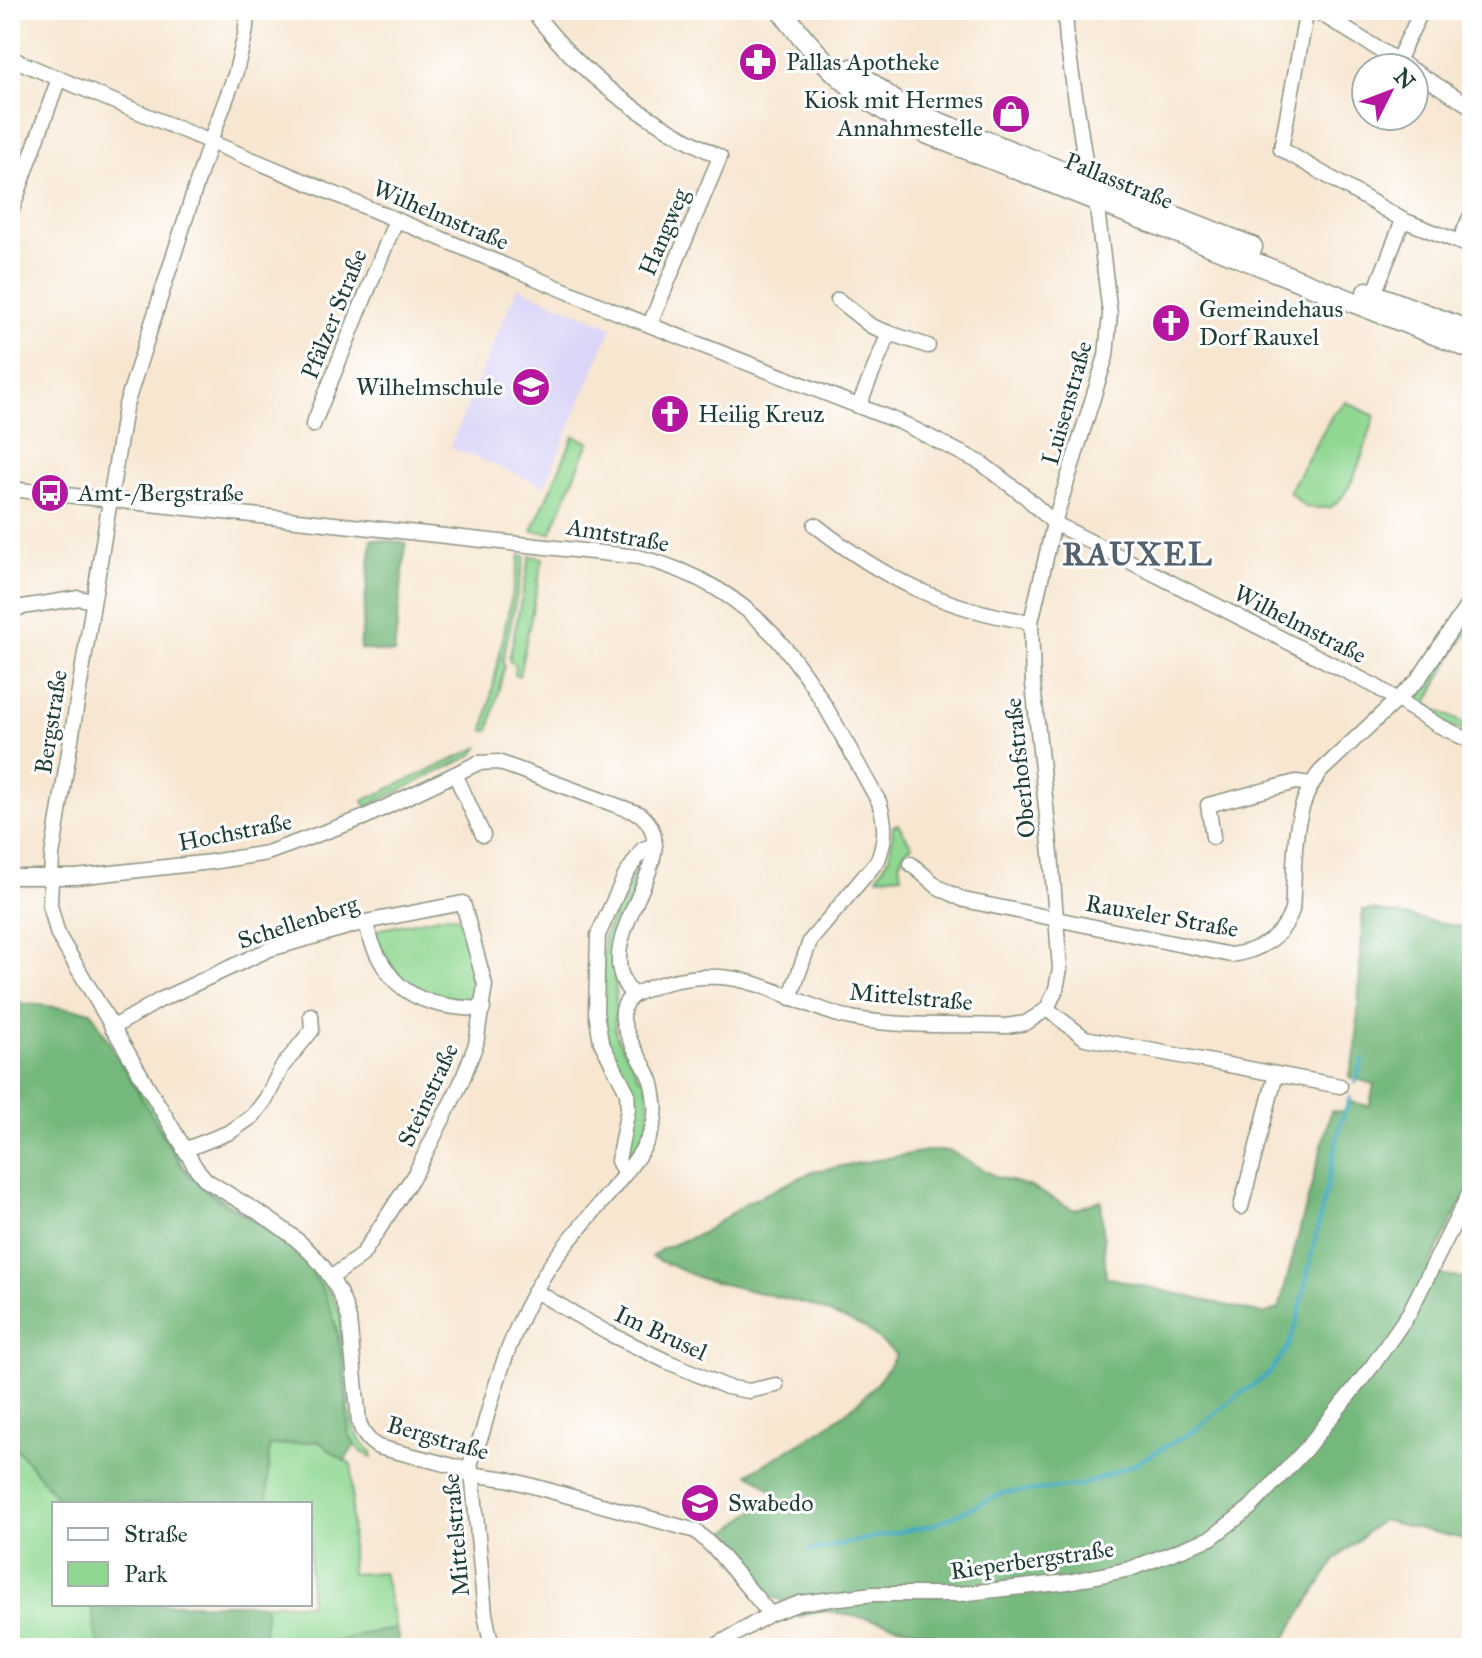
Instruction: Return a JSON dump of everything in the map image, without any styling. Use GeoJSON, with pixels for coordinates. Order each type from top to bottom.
{"type":"FeatureCollection","features":[{"type":"Feature","properties":{"kind":"main road","name":"Pallasstraße"},"geometry":{"type":"LineString","coordinates":[[781,10],[829,67],[892,117],[926,133],[1093,192],[1371,301],[1472,349]]}},
{"type":"Feature","properties":{"kind":"main road","name":"Pallasstraße"},"geometry":{"type":"LineString","coordinates":[[799,10],[838,57],[868,84],[898,104],[1093,192]]}},
{"type":"Feature","properties":{"kind":"main road","name":"Pallasstraße"},"geometry":{"type":"LineString","coordinates":[[1371,301],[1472,332]]}},
{"type":"Feature","properties":{"kind":"street","name":"Bergstraße"},"geometry":{"type":"LineString","coordinates":[[248,10],[238,65],[210,142],[125,408],[50,878],[50,905],[58,935],[184,1150],[206,1180],[300,1241],[332,1277],[349,1319],[359,1422],[365,1436],[378,1447],[461,1468],[469,1474],[507,1479],[696,1531],[711,1544],[770,1614]]}},
{"type":"Feature","properties":{"kind":"street","name":"Hangweg"},"geometry":{"type":"LineString","coordinates":[[532,10],[585,71],[621,100],[720,157],[650,324]]}},
{"type":"Feature","properties":{"kind":"street","name":"Luisenstraße"},"geometry":{"type":"LineString","coordinates":[[1054,523],[1106,356],[1109,335],[1109,290],[1067,42],[1065,10]]}},
{"type":"Feature","properties":{"kind":"street"},"geometry":{"type":"LineString","coordinates":[[1307,10],[1281,149],[1403,220],[1466,245],[1472,213]]}},
{"type":"Feature","properties":{"kind":"street"},"geometry":{"type":"LineString","coordinates":[[1315,10],[1383,52]]}},
{"type":"Feature","properties":{"kind":"street"},"geometry":{"type":"LineString","coordinates":[[1411,52],[1422,10]]}},
{"type":"Feature","properties":{"kind":"street","name":"Wilhelmstraße"},"geometry":{"type":"LineString","coordinates":[[10,58],[650,324],[902,423],[981,463],[1054,523],[1398,699],[1436,724],[1472,742]]}},
{"type":"Feature","properties":{"kind":"street"},"geometry":{"type":"LineString","coordinates":[[10,215],[59,78]]}},
{"type":"Feature","properties":{"kind":"street"},"geometry":{"type":"LineString","coordinates":[[1430,81],[1472,107]]}},
{"type":"Feature","properties":{"kind":"street","name":"Pfälzer Straße"},"geometry":{"type":"LineString","coordinates":[[313,425],[396,220]]}},
{"type":"Feature","properties":{"kind":"street"},"geometry":{"type":"LineString","coordinates":[[1371,301],[1403,220]]}},
{"type":"Feature","properties":{"kind":"street"},"geometry":{"type":"LineString","coordinates":[[838,300],[871,326],[928,346]]}},
{"type":"Feature","properties":{"kind":"street"},"geometry":{"type":"LineString","coordinates":[[859,405],[889,333]]}},
{"type":"Feature","properties":{"kind":"street","name":"Amtstraße"},"geometry":{"type":"LineString","coordinates":[[10,489],[639,557],[673,566],[706,580],[736,599],[785,645],[806,673],[879,802],[885,820],[883,846],[878,860],[810,941],[790,998]]}},
{"type":"Feature","properties":{"kind":"street","name":"Oberhofstraße"},"geometry":{"type":"LineString","coordinates":[[1047,1009],[1060,969],[1033,684],[1031,622],[1054,523]]}},
{"type":"Feature","properties":{"kind":"street"},"geometry":{"type":"LineString","coordinates":[[815,525],[870,566],[926,595],[987,614],[1031,622]]}},
{"type":"Feature","properties":{"kind":"street"},"geometry":{"type":"LineString","coordinates":[[10,609],[79,598],[93,601]]}},
{"type":"Feature","properties":{"kind":"street","name":"Rauxeler Straße"},"geometry":{"type":"LineString","coordinates":[[911,864],[938,887],[964,900],[1231,955],[1252,952],[1272,940],[1288,923],[1292,910],[1297,820],[1311,784],[1398,699],[1432,661],[1472,598]]}},
{"type":"Feature","properties":{"kind":"street","name":"Hochstraße"},"geometry":{"type":"LineString","coordinates":[[10,877],[50,878],[211,862],[267,853],[363,818],[478,763],[498,762],[640,814],[651,826],[655,845]]}},
{"type":"Feature","properties":{"kind":"street"},"geometry":{"type":"LineString","coordinates":[[455,774],[483,835]]}},
{"type":"Feature","properties":{"kind":"street"},"geometry":{"type":"LineString","coordinates":[[1213,837],[1208,805],[1296,782],[1311,784]]}},
{"type":"Feature","properties":{"kind":"street"},"geometry":{"type":"LineString","coordinates":[[625,1174],[618,1161],[628,1109],[627,1092],[601,1042],[596,1012],[598,935],[625,876],[643,849],[655,845],[652,863],[625,923],[620,945],[622,979],[633,995]]}},
{"type":"Feature","properties":{"kind":"street","name":"Schellenberg"},"geometry":{"type":"LineString","coordinates":[[112,1028],[160,1000],[270,949],[365,922],[463,903]]}},
{"type":"Feature","properties":{"kind":"street","name":"Steinstraße"},"geometry":{"type":"LineString","coordinates":[[332,1277],[362,1255],[416,1172],[461,1083],[476,1044],[485,985],[463,903]]}},
{"type":"Feature","properties":{"kind":"street"},"geometry":{"type":"LineString","coordinates":[[365,922],[378,956],[398,984],[408,992],[434,1005],[483,1009]]}},
{"type":"Feature","properties":{"kind":"street","name":"Mittelstraße"},"geometry":{"type":"LineString","coordinates":[[492,1648],[485,1614],[475,1501],[469,1474],[472,1456],[481,1438],[512,1338],[535,1291],[558,1255],[625,1174],[643,1148],[653,1124],[656,1105],[650,1077],[626,1032],[623,1018],[625,1007],[633,995],[683,979],[724,978],[748,981],[842,1016],[912,1023],[1006,1026],[1026,1023],[1047,1009]]}},
{"type":"Feature","properties":{"kind":"street"},"geometry":{"type":"LineString","coordinates":[[1047,1009],[1085,1038],[1340,1086]]}},
{"type":"Feature","properties":{"kind":"street"},"geometry":{"type":"LineString","coordinates":[[184,1150],[230,1132],[253,1116],[266,1099],[282,1067],[312,1030],[311,1015]]}},
{"type":"Feature","properties":{"kind":"street"},"geometry":{"type":"LineString","coordinates":[[1241,1207],[1276,1074]]}},
{"type":"Feature","properties":{"kind":"street","name":"Rieperbergstraße"},"geometry":{"type":"LineString","coordinates":[[712,1648],[770,1614],[800,1603],[873,1594],[959,1594],[1068,1582],[1130,1569],[1211,1538],[1259,1499],[1305,1450],[1373,1365],[1409,1313],[1472,1188]]}},
{"type":"Feature","properties":{"kind":"street","name":"Im Brusel"},"geometry":{"type":"LineString","coordinates":[[535,1291],[606,1332],[727,1387],[749,1391],[776,1385]]}},
{"type":"Feature","properties":{"kind":"shaded area","name":"Wilhelmschule"},"geometry":{"type":"Polygon","coordinates":[[[517,287],[612,327],[545,486],[450,447],[517,287]]]}},
{"type":"Feature","properties":{"kind":"green space"},"geometry":{"type":"Polygon","coordinates":[[[1346,402],[1375,416],[1358,466],[1338,502],[1327,508],[1305,507],[1289,492],[1333,414],[1346,402]]]}},
{"type":"Feature","properties":{"kind":"green space"},"geometry":{"type":"Polygon","coordinates":[[[574,436],[589,442],[551,533],[532,531],[574,436]]]}},
{"type":"Feature","properties":{"kind":"green space"},"geometry":{"type":"Polygon","coordinates":[[[372,539],[406,543],[394,653],[360,649],[372,539]]]}},
{"type":"Feature","properties":{"kind":"green space"},"geometry":{"type":"Polygon","coordinates":[[[520,555],[525,556],[503,660],[504,668],[489,731],[484,731],[520,555]]]}},
{"type":"Feature","properties":{"kind":"green space"},"geometry":{"type":"Polygon","coordinates":[[[530,556],[543,558],[519,676],[514,675],[515,665],[509,660],[530,556]]]}},
{"type":"Feature","properties":{"kind":"green space"},"geometry":{"type":"Polygon","coordinates":[[[1472,612],[1472,624],[1427,703],[1472,727],[1472,735],[1432,716],[1426,711],[1420,697],[1472,612]]]}},
{"type":"Feature","properties":{"kind":"green space"},"geometry":{"type":"Polygon","coordinates":[[[480,747],[473,755],[366,807],[363,801],[480,747]]]}},
{"type":"Feature","properties":{"kind":"green space"},"geometry":{"type":"Polygon","coordinates":[[[898,824],[912,846],[899,863],[902,875],[877,877],[890,856],[893,826],[898,824]]]}},
{"type":"Feature","properties":{"kind":"green space"},"geometry":{"type":"Polygon","coordinates":[[[646,851],[644,867],[616,932],[615,1028],[640,1078],[646,1079],[649,1105],[644,1132],[627,1163],[624,1162],[632,1105],[611,1054],[601,1015],[604,935],[646,851]]]}},
{"type":"Feature","properties":{"kind":"green space"},"geometry":{"type":"Polygon","coordinates":[[[1363,910],[1472,929],[1472,1182],[1428,1269],[1438,1274],[1472,1279],[1472,1541],[1381,1520],[1335,1560],[1279,1648],[945,1648],[933,1634],[869,1619],[825,1611],[799,1617],[786,1602],[764,1594],[733,1559],[737,1555],[724,1534],[776,1494],[748,1474],[811,1437],[850,1409],[868,1393],[896,1354],[865,1328],[811,1305],[702,1279],[651,1257],[662,1249],[702,1233],[748,1202],[814,1171],[927,1151],[950,1151],[997,1177],[1031,1187],[1074,1210],[1101,1200],[1106,1277],[1263,1314],[1279,1309],[1331,1111],[1345,1112],[1348,1102],[1370,1106],[1374,1084],[1349,1077],[1356,1052],[1363,910]]]}},
{"type":"Feature","properties":{"kind":"green space"},"geometry":{"type":"Polygon","coordinates":[[[448,915],[458,917],[472,961],[475,985],[470,1002],[433,998],[408,985],[390,963],[372,931],[448,915]]]}},
{"type":"Feature","properties":{"kind":"green space"},"geometry":{"type":"Polygon","coordinates":[[[10,1002],[91,1011],[180,1164],[212,1195],[272,1233],[296,1253],[313,1274],[335,1323],[341,1349],[349,1435],[355,1445],[344,1461],[318,1441],[269,1446],[267,1502],[60,1502],[10,1436],[10,1002]]]}},
{"type":"Feature","properties":{"kind":"green space"},"geometry":{"type":"Polygon","coordinates":[[[137,1085],[153,1107],[185,1168],[194,1178],[284,1240],[308,1262],[319,1275],[343,1324],[353,1423],[360,1439],[372,1452],[372,1457],[361,1452],[349,1435],[304,1260],[271,1232],[223,1205],[192,1179],[180,1164],[135,1087],[137,1085]]]}},
{"type":"Feature","properties":{"kind":"green space"},"geometry":{"type":"Polygon","coordinates":[[[10,1436],[60,1502],[52,1502],[52,1606],[92,1606],[103,1648],[26,1648],[10,1636],[10,1436]]]}},
{"type":"Feature","properties":{"kind":"green space"},"geometry":{"type":"Polygon","coordinates":[[[318,1441],[352,1465],[351,1574],[383,1572],[396,1629],[359,1635],[315,1648],[264,1648],[265,1606],[312,1606],[312,1502],[267,1502],[269,1446],[318,1441]]]}},
{"type":"Feature","properties":{"kind":"green space"},"geometry":{"type":"Polygon","coordinates":[[[91,1606],[265,1606],[264,1648],[103,1648],[97,1641],[91,1606]]]}},
{"type":"Feature","properties":{"kind":"green space"},"geometry":{"type":"Polygon","coordinates":[[[396,1629],[401,1648],[315,1648],[359,1635],[396,1629]]]}},
{"type":"Feature","properties":{"kind":"waterway"},"geometry":{"type":"LineString","coordinates":[[1355,1083],[1363,1060]]}},
{"type":"Feature","properties":{"kind":"waterway"},"geometry":{"type":"LineString","coordinates":[[809,1551],[933,1525],[1004,1493],[1079,1486],[1133,1465],[1194,1431],[1269,1374],[1289,1345],[1298,1318],[1341,1122],[1350,1098]]}},
{"type":"Feature","properties":{"kind":"place","name":"Pallas Apotheke"},"geometry":{"type":"Point","coordinates":[758,62]}},
{"type":"Feature","properties":{"kind":"place","name":"Kiosk mit Hermes Annahmestelle"},"geometry":{"type":"Point","coordinates":[1011,114]}},
{"type":"Feature","properties":{"kind":"place","name":"Gemeindehaus Dorf Rauxel"},"geometry":{"type":"Point","coordinates":[1171,323]}},
{"type":"Feature","properties":{"kind":"place","name":"Wilhelmschule"},"geometry":{"type":"Point","coordinates":[531,387]}},
{"type":"Feature","properties":{"kind":"place","name":"Heilig Kreuz"},"geometry":{"type":"Point","coordinates":[670,414]}},
{"type":"Feature","properties":{"kind":"place","name":"Amt-/Bergstraße"},"geometry":{"type":"Point","coordinates":[50,493]}},
{"type":"Feature","properties":{"kind":"place","name":"Swabedo"},"geometry":{"type":"Point","coordinates":[700,1503]}},
{"type":"Feature","properties":{"kind":"district","name":"RAUXEL"},"geometry":{"type":"Point","coordinates":[1138,554]}}]}
